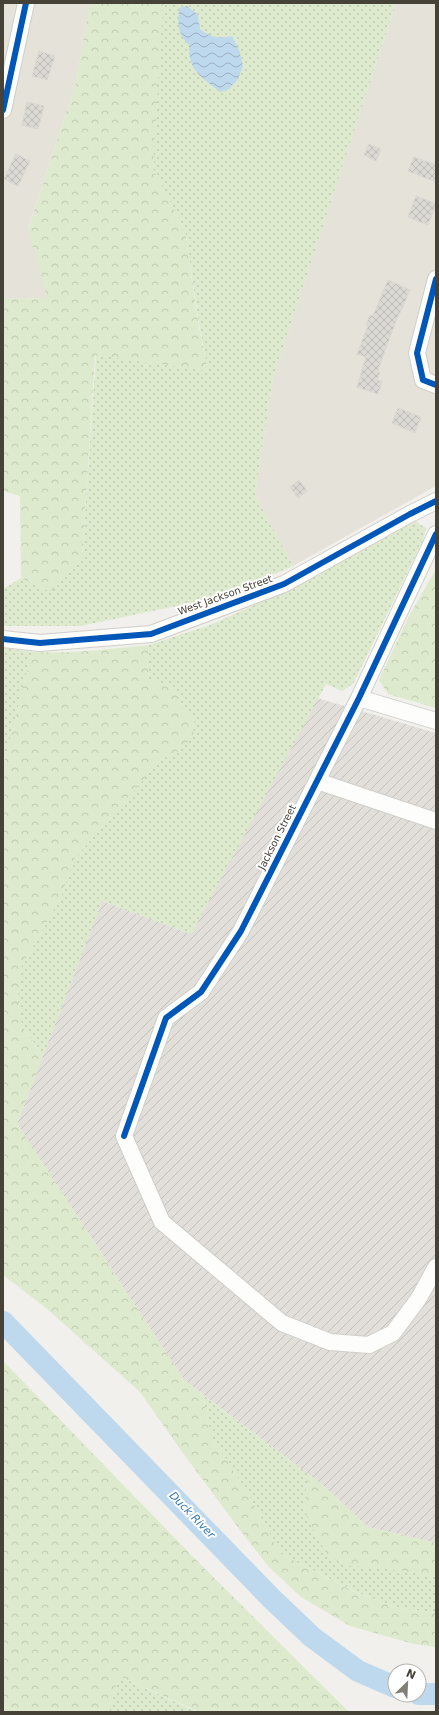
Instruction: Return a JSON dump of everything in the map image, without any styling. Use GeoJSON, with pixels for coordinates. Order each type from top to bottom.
{"type":"FeatureCollection","features":[{"type":"Feature","properties":{"kind":"street"},"geometry":{"type":"LineString","coordinates":[[3,110],[26,3]]}},
{"type":"Feature","properties":{"kind":"street"},"geometry":{"type":"LineString","coordinates":[[436,279],[417,353],[423,380],[436,385]]}},
{"type":"Feature","properties":{"kind":"street","name":"West Jackson Street"},"geometry":{"type":"LineString","coordinates":[[3,638],[40,643],[152,634],[284,584],[436,501]]}},
{"type":"Feature","properties":{"kind":"street","name":"Jackson Street"},"geometry":{"type":"LineString","coordinates":[[436,534],[359,698],[241,931],[201,992],[166,1018],[124,1136],[162,1222],[282,1323],[330,1342],[368,1345],[393,1333],[419,1298],[436,1267]]}},
{"type":"Feature","properties":{"kind":"street"},"geometry":{"type":"LineString","coordinates":[[359,698],[436,721]]}},
{"type":"Feature","properties":{"kind":"street"},"geometry":{"type":"LineString","coordinates":[[317,781],[436,821]]}},
{"type":"Feature","properties":{"kind":"shaded area"},"geometry":{"type":"Polygon","coordinates":[[[3,3],[90,3],[76,82],[28,229],[48,298],[3,299],[3,3]]]}},
{"type":"Feature","properties":{"kind":"shaded area"},"geometry":{"type":"Polygon","coordinates":[[[396,3],[436,3],[436,486],[293,566],[255,495],[273,378],[396,3]]]}},
{"type":"Feature","properties":{"kind":"shaded area"},"geometry":{"type":"Polygon","coordinates":[[[317,698],[436,733],[436,1543],[368,1527],[325,1487],[184,1380],[17,1124],[102,901],[191,934],[317,698]]]}},
{"type":"Feature","properties":{"kind":"green space"},"geometry":{"type":"Polygon","coordinates":[[[90,3],[163,3],[153,169],[185,231],[199,328],[208,371],[95,355],[82,559],[51,592],[21,578],[20,496],[3,491],[3,299],[47,298],[28,230],[76,82],[90,3]]]}},
{"type":"Feature","properties":{"kind":"green space"},"geometry":{"type":"Polygon","coordinates":[[[162,3],[396,3],[273,378],[255,495],[293,566],[247,586],[196,602],[80,626],[3,626],[3,589],[21,578],[51,592],[82,559],[96,355],[208,371],[200,330],[185,231],[153,169],[162,3]]]}},
{"type":"Feature","properties":{"kind":"green space"},"geometry":{"type":"Polygon","coordinates":[[[415,521],[426,528],[423,540],[353,684],[342,691],[326,684],[191,934],[102,901],[43,1056],[22,1026],[17,998],[21,967],[61,897],[74,859],[161,759],[179,751],[194,721],[182,707],[174,687],[149,680],[147,661],[149,645],[210,625],[284,592],[415,521]]]}},
{"type":"Feature","properties":{"kind":"green space"},"geometry":{"type":"Polygon","coordinates":[[[436,569],[436,708],[388,694],[379,680],[408,618],[436,569]]]}},
{"type":"Feature","properties":{"kind":"green space"},"geometry":{"type":"Polygon","coordinates":[[[149,645],[147,661],[149,680],[174,687],[182,707],[194,721],[193,737],[179,751],[161,759],[74,859],[61,897],[21,967],[17,998],[22,1026],[43,1056],[17,1124],[184,1380],[203,1395],[211,1436],[245,1489],[281,1554],[355,1592],[398,1608],[436,1613],[436,1647],[414,1644],[350,1626],[301,1597],[269,1567],[243,1534],[140,1392],[46,1308],[3,1275],[3,767],[32,652],[76,652],[149,645]]]}},
{"type":"Feature","properties":{"kind":"green space"},"geometry":{"type":"Polygon","coordinates":[[[3,648],[32,652],[3,767],[3,648]]]}},
{"type":"Feature","properties":{"kind":"green space"},"geometry":{"type":"Polygon","coordinates":[[[3,1361],[198,1562],[348,1711],[352,1712],[199,1712],[119,1676],[109,1712],[3,1712],[3,1361]]]}},
{"type":"Feature","properties":{"kind":"green space"},"geometry":{"type":"Polygon","coordinates":[[[203,1395],[308,1474],[304,1509],[392,1569],[436,1577],[436,1613],[398,1608],[356,1592],[281,1554],[245,1489],[211,1436],[203,1395]]]}},
{"type":"Feature","properties":{"kind":"green space"},"geometry":{"type":"Polygon","coordinates":[[[308,1474],[325,1487],[368,1527],[436,1543],[436,1577],[392,1569],[348,1566],[328,1556],[304,1509],[308,1474]]]}},
{"type":"Feature","properties":{"kind":"green space"},"geometry":{"type":"Polygon","coordinates":[[[119,1676],[197,1712],[109,1712],[119,1676]]]}},
{"type":"Feature","properties":{"kind":"water"},"geometry":{"type":"Polygon","coordinates":[[[187,6],[198,15],[200,29],[204,32],[215,37],[232,36],[239,50],[243,66],[238,79],[229,89],[220,92],[197,73],[194,68],[191,62],[189,45],[182,36],[179,28],[179,8],[187,6]]]}},
{"type":"Feature","properties":{"kind":"building"},"geometry":{"type":"Polygon","coordinates":[[[39,51],[55,56],[47,80],[32,76],[39,51]]]}},
{"type":"Feature","properties":{"kind":"building"},"geometry":{"type":"Polygon","coordinates":[[[27,102],[44,106],[38,129],[22,125],[27,102]]]}},
{"type":"Feature","properties":{"kind":"building"},"geometry":{"type":"Polygon","coordinates":[[[369,144],[381,149],[376,161],[364,155],[369,144]]]}},
{"type":"Feature","properties":{"kind":"building"},"geometry":{"type":"Polygon","coordinates":[[[16,154],[30,161],[18,186],[4,179],[16,154]]]}},
{"type":"Feature","properties":{"kind":"building"},"geometry":{"type":"Polygon","coordinates":[[[414,157],[436,165],[436,182],[408,171],[414,157]]]}},
{"type":"Feature","properties":{"kind":"building"},"geometry":{"type":"Polygon","coordinates":[[[416,196],[436,204],[428,225],[408,217],[416,196]]]}},
{"type":"Feature","properties":{"kind":"building"},"geometry":{"type":"Polygon","coordinates":[[[388,280],[410,290],[399,313],[377,372],[380,372],[377,380],[382,381],[378,394],[357,387],[366,357],[357,354],[368,326],[366,325],[370,315],[373,316],[388,280]]]}},
{"type":"Feature","properties":{"kind":"building"},"geometry":{"type":"Polygon","coordinates":[[[398,408],[421,417],[415,433],[392,423],[398,408]]]}},
{"type":"Feature","properties":{"kind":"building"},"geometry":{"type":"Polygon","coordinates":[[[299,480],[307,491],[298,498],[290,487],[299,480]]]}},
{"type":"Feature","properties":{"kind":"waterway","name":"Duck River"},"geometry":{"type":"LineString","coordinates":[[3,1322],[272,1599],[312,1637],[358,1671],[387,1684]]}},
{"type":"Feature","properties":{"kind":"waterway","name":"Duck River"},"geometry":{"type":"LineString","coordinates":[[427,1694],[436,1694]]}},
{"type":"Feature","properties":{"kind":"cycle path"},"geometry":{"type":"LineString","coordinates":[[3,110],[26,3]]}},
{"type":"Feature","properties":{"kind":"cycle path"},"geometry":{"type":"LineString","coordinates":[[436,279],[417,353],[423,380],[436,385]]}},
{"type":"Feature","properties":{"kind":"cycle path"},"geometry":{"type":"LineString","coordinates":[[3,639],[40,643],[151,634],[284,584],[436,501]]}},
{"type":"Feature","properties":{"kind":"cycle path"},"geometry":{"type":"LineString","coordinates":[[124,1136],[166,1018],[201,992],[241,931],[359,698],[436,534]]}}]}
